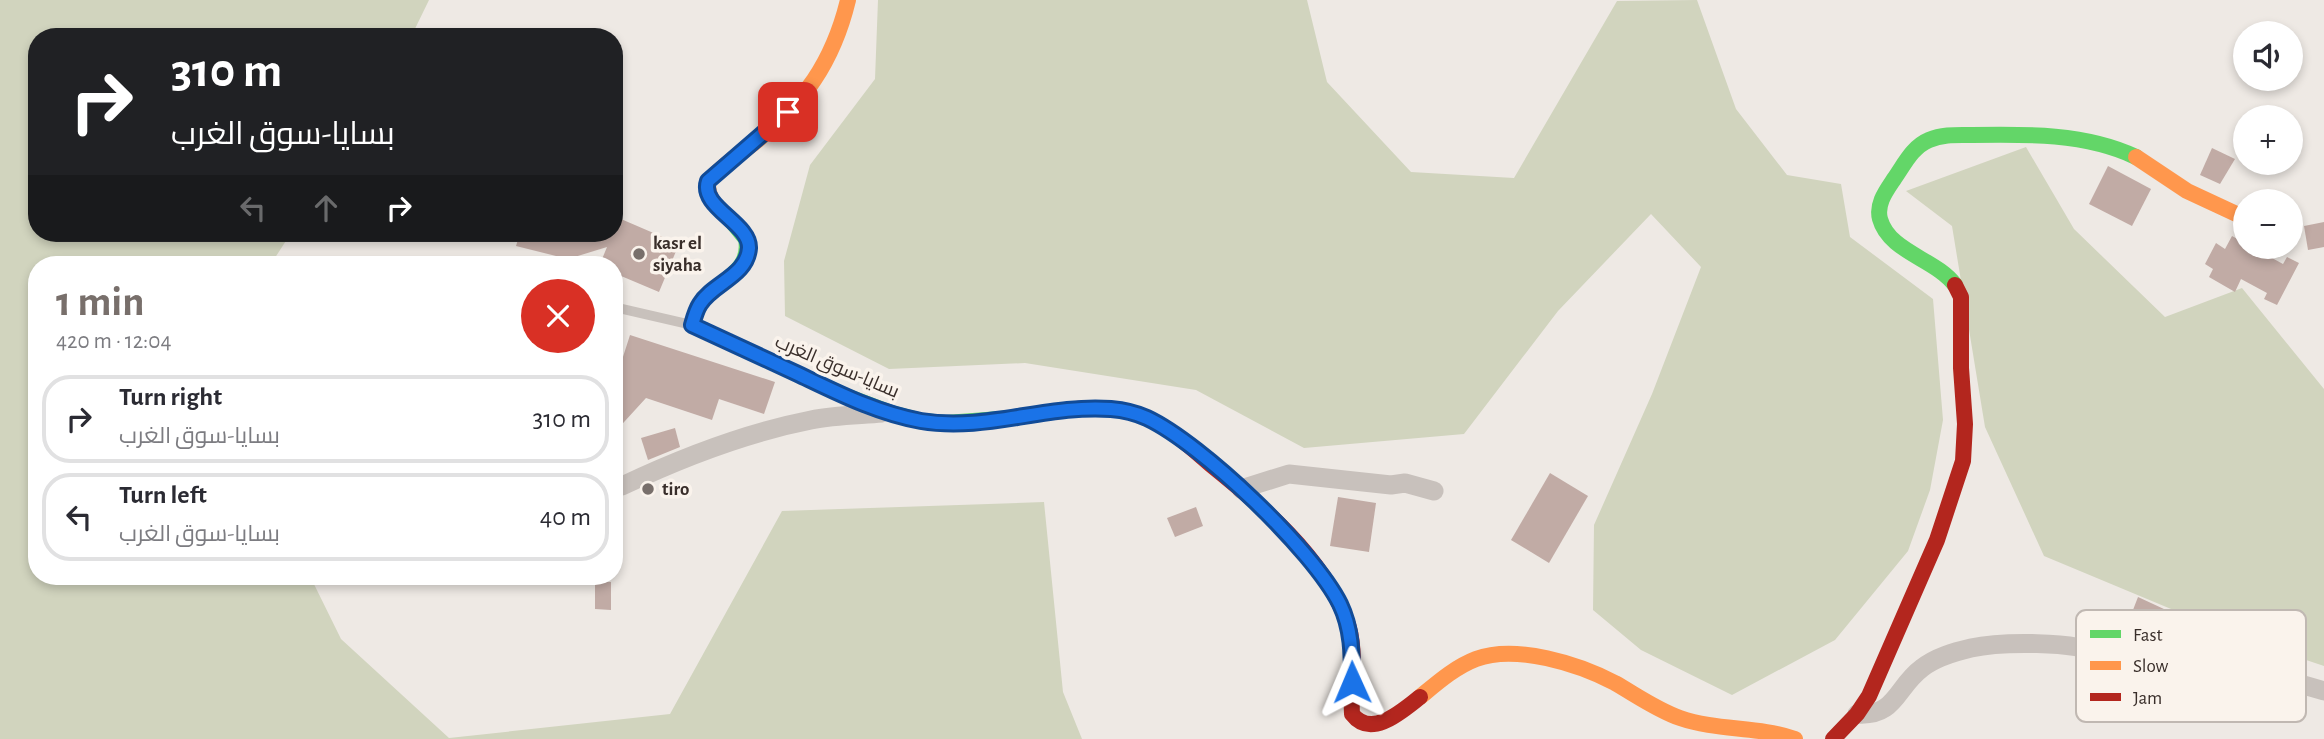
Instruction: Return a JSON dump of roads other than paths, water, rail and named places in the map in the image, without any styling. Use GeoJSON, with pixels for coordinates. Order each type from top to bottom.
{"type":"FeatureCollection","features":[{"type":"Feature","properties":{"kind":"street"},"geometry":{"type":"LineString","coordinates":[[692,325],[701,303],[742,266],[749,246],[748,238],[708,193],[708,181],[788,112],[824,69],[844,23],[848,0]]}},
{"type":"Feature","properties":{"kind":"street"},"geometry":{"type":"LineString","coordinates":[[1833,739],[1869,696],[1937,540],[1963,461],[1965,424],[1961,368],[1961,296],[1949,274],[1886,233],[1880,218],[1880,205],[1906,160],[1919,146],[1933,138],[2002,134],[2046,136],[2126,153],[2190,185],[2233,211]]}},
{"type":"Feature","properties":{"kind":"street","name":"بسايا-سوق الغرب"},"geometry":{"type":"LineString","coordinates":[[692,325],[865,405],[886,413],[923,421],[972,425],[1055,411],[1111,409],[1128,411],[1164,427],[1263,509],[1330,586],[1340,605],[1351,638],[1352,714],[1362,725],[1370,727],[1390,721],[1472,660],[1503,654],[1536,658],[1584,670],[1616,684],[1667,713],[1692,722],[1726,725],[1795,739]]}},
{"type":"Feature","properties":{"kind":"street"},"geometry":{"type":"LineString","coordinates":[[623,486],[732,440],[813,419],[886,413]]}},
{"type":"Feature","properties":{"kind":"street"},"geometry":{"type":"LineString","coordinates":[[1241,489],[1289,474],[1391,485],[1405,483],[1434,491]]}},
{"type":"Feature","properties":{"kind":"street"},"geometry":{"type":"LineString","coordinates":[[1857,713],[1870,715],[1882,711],[1920,669],[1935,660],[1973,647],[2016,644],[2076,647]]}},
{"type":"Feature","properties":{"kind":"street"},"geometry":{"type":"LineString","coordinates":[[2306,687],[2324,691]]}},
{"type":"Feature","properties":{"kind":"lane"},"geometry":{"type":"LineString","coordinates":[[623,309],[692,325]]}},
{"type":"Feature","properties":{"kind":"place","name":"kasr el siyaha"},"geometry":{"type":"Point","coordinates":[639,254]}},
{"type":"Feature","properties":{"kind":"place","name":"tiro"},"geometry":{"type":"Point","coordinates":[648,489]}}]}
